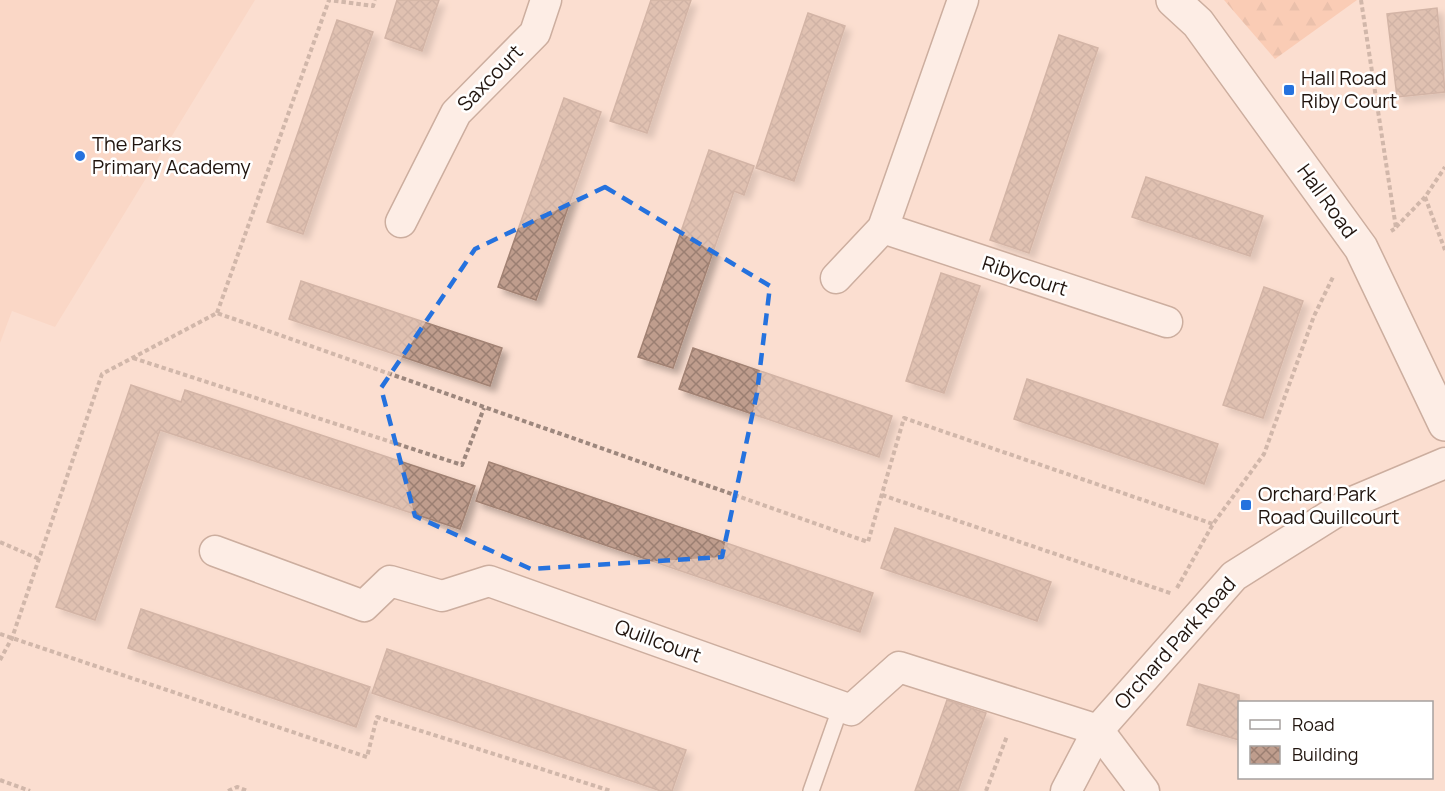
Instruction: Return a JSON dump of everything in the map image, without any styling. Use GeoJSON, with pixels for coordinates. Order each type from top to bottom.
{"type":"FeatureCollection","features":[{"type":"Feature","properties":{"kind":"street","name":"Saxcourt"},"geometry":{"type":"LineString","coordinates":[[401,222],[456,112],[535,33],[546,0]]}},
{"type":"Feature","properties":{"kind":"street"},"geometry":{"type":"LineString","coordinates":[[836,278],[884,228],[963,0]]}},
{"type":"Feature","properties":{"kind":"street","name":"Hall Road"},"geometry":{"type":"LineString","coordinates":[[1173,0],[1198,23],[1361,248],[1445,424]]}},
{"type":"Feature","properties":{"kind":"street","name":"Ribycourt"},"geometry":{"type":"LineString","coordinates":[[884,228],[1167,322]]}},
{"type":"Feature","properties":{"kind":"street","name":"Orchard Park Road"},"geometry":{"type":"LineString","coordinates":[[1066,791],[1098,730],[1234,576],[1350,503],[1445,463]]}},
{"type":"Feature","properties":{"kind":"street","name":"Quillcourt"},"geometry":{"type":"LineString","coordinates":[[215,551],[364,606],[390,581],[442,596],[489,581],[841,706]]}},
{"type":"Feature","properties":{"kind":"street"},"geometry":{"type":"LineString","coordinates":[[841,706],[851,710],[899,667],[1098,730],[1144,791]]}},
{"type":"Feature","properties":{"kind":"lane"},"geometry":{"type":"LineString","coordinates":[[811,791],[841,706]]}},
{"type":"Feature","properties":{"kind":"path"},"geometry":{"type":"LineString","coordinates":[[0,660],[12,638],[102,374],[218,313],[329,0],[373,6],[375,0]]}},
{"type":"Feature","properties":{"kind":"path"},"geometry":{"type":"LineString","coordinates":[[1360,0],[1395,228]]}},
{"type":"Feature","properties":{"kind":"path"},"geometry":{"type":"LineString","coordinates":[[1170,600],[1213,524],[1264,454],[1314,316],[1342,259],[1395,228],[1425,197],[1445,167]]}},
{"type":"Feature","properties":{"kind":"path"},"geometry":{"type":"LineString","coordinates":[[1425,197],[1445,250]]}},
{"type":"Feature","properties":{"kind":"path"},"geometry":{"type":"LineString","coordinates":[[218,313],[868,542],[903,418],[1213,524]]}},
{"type":"Feature","properties":{"kind":"path"},"geometry":{"type":"LineString","coordinates":[[133,358],[462,465],[484,408]]}},
{"type":"Feature","properties":{"kind":"path"},"geometry":{"type":"LineString","coordinates":[[881,495],[1173,594]]}},
{"type":"Feature","properties":{"kind":"path"},"geometry":{"type":"LineString","coordinates":[[0,542],[39,559]]}},
{"type":"Feature","properties":{"kind":"path"},"geometry":{"type":"LineString","coordinates":[[0,634],[367,757],[377,717],[611,791]]}},
{"type":"Feature","properties":{"kind":"path"},"geometry":{"type":"LineString","coordinates":[[0,780],[30,791]]}},
{"type":"Feature","properties":{"kind":"path"},"geometry":{"type":"LineString","coordinates":[[228,791],[237,788],[248,791]]}},
{"type":"Feature","properties":{"kind":"highlighted area"},"geometry":{"type":"Polygon","coordinates":[[[605,187],[770,286],[757,393],[722,557],[531,569],[415,516],[381,388],[475,249],[605,187]]]}},
{"type":"Feature","properties":{"kind":"shaded area","name":"The Parks Primary Academy"},"geometry":{"type":"Polygon","coordinates":[[[0,0],[255,0],[55,327],[12,311],[0,343],[0,0]]]}},
{"type":"Feature","properties":{"kind":"green space"},"geometry":{"type":"Polygon","coordinates":[[[1224,0],[1357,0],[1275,59],[1224,0]]]}},
{"type":"Feature","properties":{"kind":"building"},"geometry":{"type":"Polygon","coordinates":[[[397,0],[439,0],[422,51],[385,38],[397,0]]]}},
{"type":"Feature","properties":{"kind":"building"},"geometry":{"type":"Polygon","coordinates":[[[651,0],[691,0],[647,133],[610,121],[651,0]]]}},
{"type":"Feature","properties":{"kind":"building"},"geometry":{"type":"Polygon","coordinates":[[[1437,8],[1445,92],[1397,97],[1387,14],[1437,8]]]}},
{"type":"Feature","properties":{"kind":"building"},"geometry":{"type":"Polygon","coordinates":[[[808,13],[845,26],[794,181],[756,168],[808,13]]]}},
{"type":"Feature","properties":{"kind":"building"},"geometry":{"type":"Polygon","coordinates":[[[337,20],[373,32],[303,234],[267,222],[337,20]]]}},
{"type":"Feature","properties":{"kind":"building"},"geometry":{"type":"Polygon","coordinates":[[[1059,35],[1098,48],[1029,253],[990,240],[1059,35]]]}},
{"type":"Feature","properties":{"kind":"building"},"geometry":{"type":"Polygon","coordinates":[[[564,98],[601,112],[536,300],[498,287],[564,98]]]}},
{"type":"Feature","properties":{"kind":"building"},"geometry":{"type":"Polygon","coordinates":[[[709,150],[754,166],[744,195],[734,191],[673,368],[638,357],[709,150]]]}},
{"type":"Feature","properties":{"kind":"building"},"geometry":{"type":"Polygon","coordinates":[[[1146,177],[1263,216],[1250,256],[1132,217],[1146,177]]]}},
{"type":"Feature","properties":{"kind":"building"},"geometry":{"type":"Polygon","coordinates":[[[941,273],[980,286],[944,393],[906,381],[941,273]]]}},
{"type":"Feature","properties":{"kind":"building"},"geometry":{"type":"Polygon","coordinates":[[[301,281],[502,348],[490,386],[289,319],[301,281]]]}},
{"type":"Feature","properties":{"kind":"building"},"geometry":{"type":"Polygon","coordinates":[[[1264,287],[1303,301],[1263,418],[1223,405],[1264,287]]]}},
{"type":"Feature","properties":{"kind":"building"},"geometry":{"type":"Polygon","coordinates":[[[693,348],[892,416],[879,457],[679,389],[693,348]]]}},
{"type":"Feature","properties":{"kind":"building"},"geometry":{"type":"Polygon","coordinates":[[[1027,379],[1218,444],[1204,484],[1014,419],[1027,379]]]}},
{"type":"Feature","properties":{"kind":"building"},"geometry":{"type":"Polygon","coordinates":[[[131,385],[181,402],[185,390],[475,486],[460,529],[160,430],[95,620],[56,607],[131,385]]]}},
{"type":"Feature","properties":{"kind":"building"},"geometry":{"type":"Polygon","coordinates":[[[489,462],[873,593],[860,632],[476,501],[489,462]]]}},
{"type":"Feature","properties":{"kind":"building"},"geometry":{"type":"Polygon","coordinates":[[[895,528],[1051,582],[1037,621],[881,568],[895,528]]]}},
{"type":"Feature","properties":{"kind":"building"},"geometry":{"type":"Polygon","coordinates":[[[141,609],[370,687],[356,727],[128,648],[141,609]]]}},
{"type":"Feature","properties":{"kind":"building"},"geometry":{"type":"Polygon","coordinates":[[[387,649],[686,750],[672,791],[661,791],[372,693],[387,649]]]}},
{"type":"Feature","properties":{"kind":"building"},"geometry":{"type":"Polygon","coordinates":[[[1199,684],[1239,695],[1238,740],[1187,725],[1199,684]]]}},
{"type":"Feature","properties":{"kind":"building"},"geometry":{"type":"Polygon","coordinates":[[[947,700],[986,713],[958,791],[915,791],[947,700]]]}},
{"type":"Feature","properties":{"kind":"place","name":"Hall Road Riby Court"},"geometry":{"type":"Point","coordinates":[1289,90]}},
{"type":"Feature","properties":{"kind":"place","name":"The Parks Primary Academy"},"geometry":{"type":"Point","coordinates":[80,156]}},
{"type":"Feature","properties":{"kind":"place","name":"Orchard Park Road Quillcourt"},"geometry":{"type":"Point","coordinates":[1246,505]}}]}
